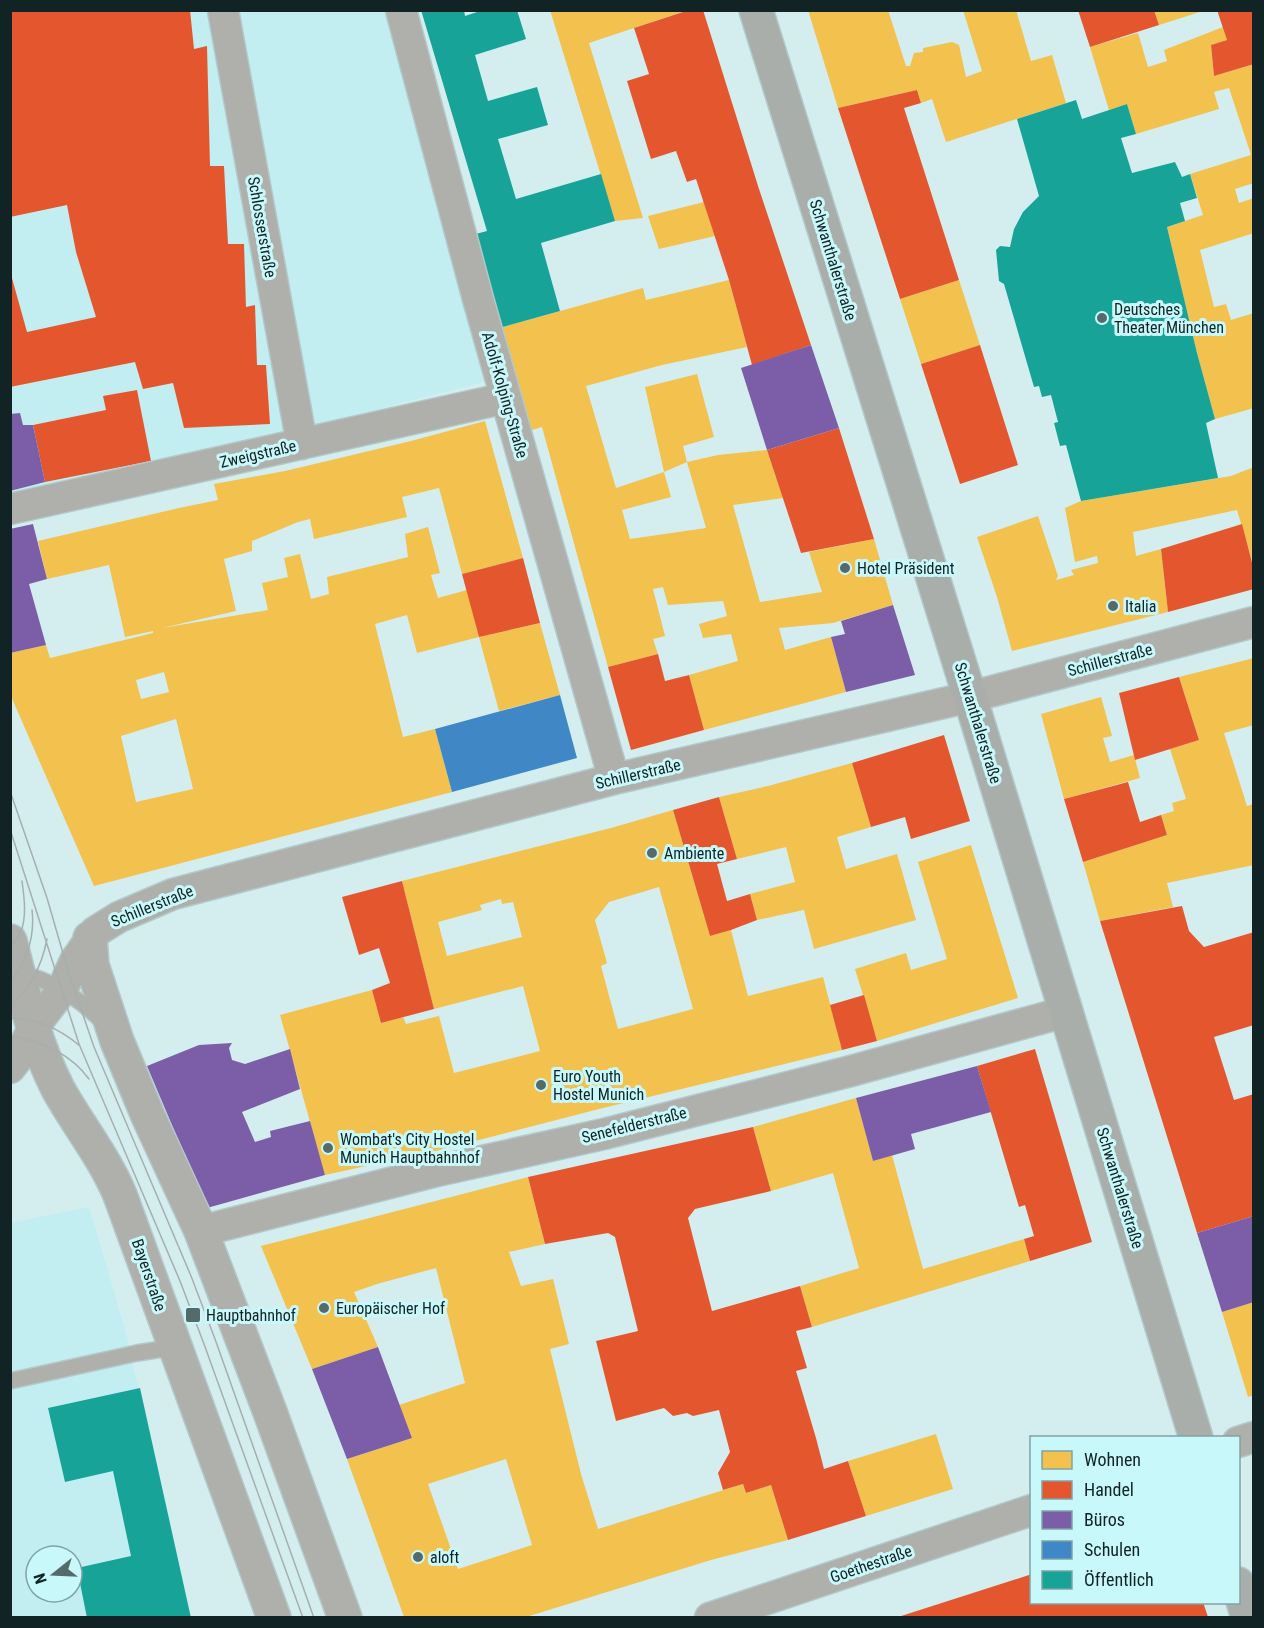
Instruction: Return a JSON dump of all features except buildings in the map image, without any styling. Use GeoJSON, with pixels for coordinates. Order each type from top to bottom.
{"type":"FeatureCollection","features":[{"type":"Feature","properties":{"kind":"main road","name":"Schwanthalerstraße"},"geometry":{"type":"LineString","coordinates":[[756,10],[970,697],[1196,1436]]}},
{"type":"Feature","properties":{"kind":"main road"},"geometry":{"type":"LineString","coordinates":[[1240,1588],[1248,1617]]}},
{"type":"Feature","properties":{"kind":"street","name":"Schlosserstraße"},"geometry":{"type":"LineString","coordinates":[[223,10],[302,444]]}},
{"type":"Feature","properties":{"kind":"street","name":"Adolf-Kolping-Straße"},"geometry":{"type":"LineString","coordinates":[[401,10],[506,398],[614,779]]}},
{"type":"Feature","properties":{"kind":"street","name":"Zweigstraße"},"geometry":{"type":"LineString","coordinates":[[10,509],[506,398]]}},
{"type":"Feature","properties":{"kind":"street","name":"Schillerstraße"},"geometry":{"type":"LineString","coordinates":[[10,1068],[20,1055],[33,1028],[62,990],[75,961],[90,938],[111,921],[173,894],[614,779],[970,697],[1254,622]]}},
{"type":"Feature","properties":{"kind":"street"},"geometry":{"type":"LineString","coordinates":[[90,938],[92,964],[117,1041],[148,1116],[201,1231],[345,1617]]}},
{"type":"Feature","properties":{"kind":"street","name":"Bayerstraße"},"geometry":{"type":"LineString","coordinates":[[10,941],[14,973],[48,1069],[114,1181],[141,1248],[274,1617]]}},
{"type":"Feature","properties":{"kind":"street","name":"Senefelderstraße"},"geometry":{"type":"LineString","coordinates":[[201,1231],[437,1171],[604,1134],[851,1071],[1065,1012]]}},
{"type":"Feature","properties":{"kind":"street"},"geometry":{"type":"LineString","coordinates":[[10,1078],[33,1080],[59,1090]]}},
{"type":"Feature","properties":{"kind":"street","name":"Goethestraße"},"geometry":{"type":"LineString","coordinates":[[710,1617],[1030,1511]]}},
{"type":"Feature","properties":{"kind":"lane"},"geometry":{"type":"LineString","coordinates":[[14,973],[45,980],[77,999],[104,1022],[117,1041]]}},
{"type":"Feature","properties":{"kind":"lane"},"geometry":{"type":"LineString","coordinates":[[10,1381],[175,1347]]}},
{"type":"Feature","properties":{"kind":"shaded area"},"geometry":{"type":"Polygon","coordinates":[[[11,11],[393,11],[488,381],[11,504],[11,11]]]}},
{"type":"Feature","properties":{"kind":"shaded area"},"geometry":{"type":"Polygon","coordinates":[[[89,1207],[125,1329],[191,1617],[11,1617],[10,1223],[89,1207]]]}},
{"type":"Feature","properties":{"kind":"tram line"},"geometry":{"type":"LineString","coordinates":[[10,791],[94,1047],[191,1276],[314,1618]]}},
{"type":"Feature","properties":{"kind":"tram line"},"geometry":{"type":"LineString","coordinates":[[10,829],[79,1044],[180,1281],[303,1618]]}},
{"type":"Feature","properties":{"kind":"tram line"},"geometry":{"type":"LineString","coordinates":[[10,948],[23,925],[22,881]]}},
{"type":"Feature","properties":{"kind":"tram line"},"geometry":{"type":"LineString","coordinates":[[10,982],[21,966],[31,939],[32,910]]}},
{"type":"Feature","properties":{"kind":"tram line"},"geometry":{"type":"LineString","coordinates":[[10,1007],[24,992],[34,976],[47,939]]}},
{"type":"Feature","properties":{"kind":"tram line"},"geometry":{"type":"LineString","coordinates":[[10,1018],[29,1020],[47,1026],[64,1034],[80,1046]]}},
{"type":"Feature","properties":{"kind":"tram line"},"geometry":{"type":"LineString","coordinates":[[10,1036],[33,1041],[64,1055],[89,1079]]}},
{"type":"Feature","properties":{"kind":"place","name":"Deutsches Theater München"},"geometry":{"type":"Point","coordinates":[1102,318]}},
{"type":"Feature","properties":{"kind":"place","name":"Hotel Präsident"},"geometry":{"type":"Point","coordinates":[845,568]}},
{"type":"Feature","properties":{"kind":"place","name":"Italia"},"geometry":{"type":"Point","coordinates":[1113,606]}},
{"type":"Feature","properties":{"kind":"place","name":"Ambiente"},"geometry":{"type":"Point","coordinates":[652,853]}},
{"type":"Feature","properties":{"kind":"place","name":"Euro Youth Hostel Munich"},"geometry":{"type":"Point","coordinates":[541,1085]}},
{"type":"Feature","properties":{"kind":"place","name":"Wombat's City Hostel Munich Hauptbahnhof"},"geometry":{"type":"Point","coordinates":[328,1148]}},
{"type":"Feature","properties":{"kind":"place","name":"Europäischer Hof"},"geometry":{"type":"Point","coordinates":[324,1308]}},
{"type":"Feature","properties":{"kind":"place","name":"Hauptbahnhof"},"geometry":{"type":"Point","coordinates":[193,1315]}},
{"type":"Feature","properties":{"kind":"place","name":"aloft"},"geometry":{"type":"Point","coordinates":[418,1557]}}]}
